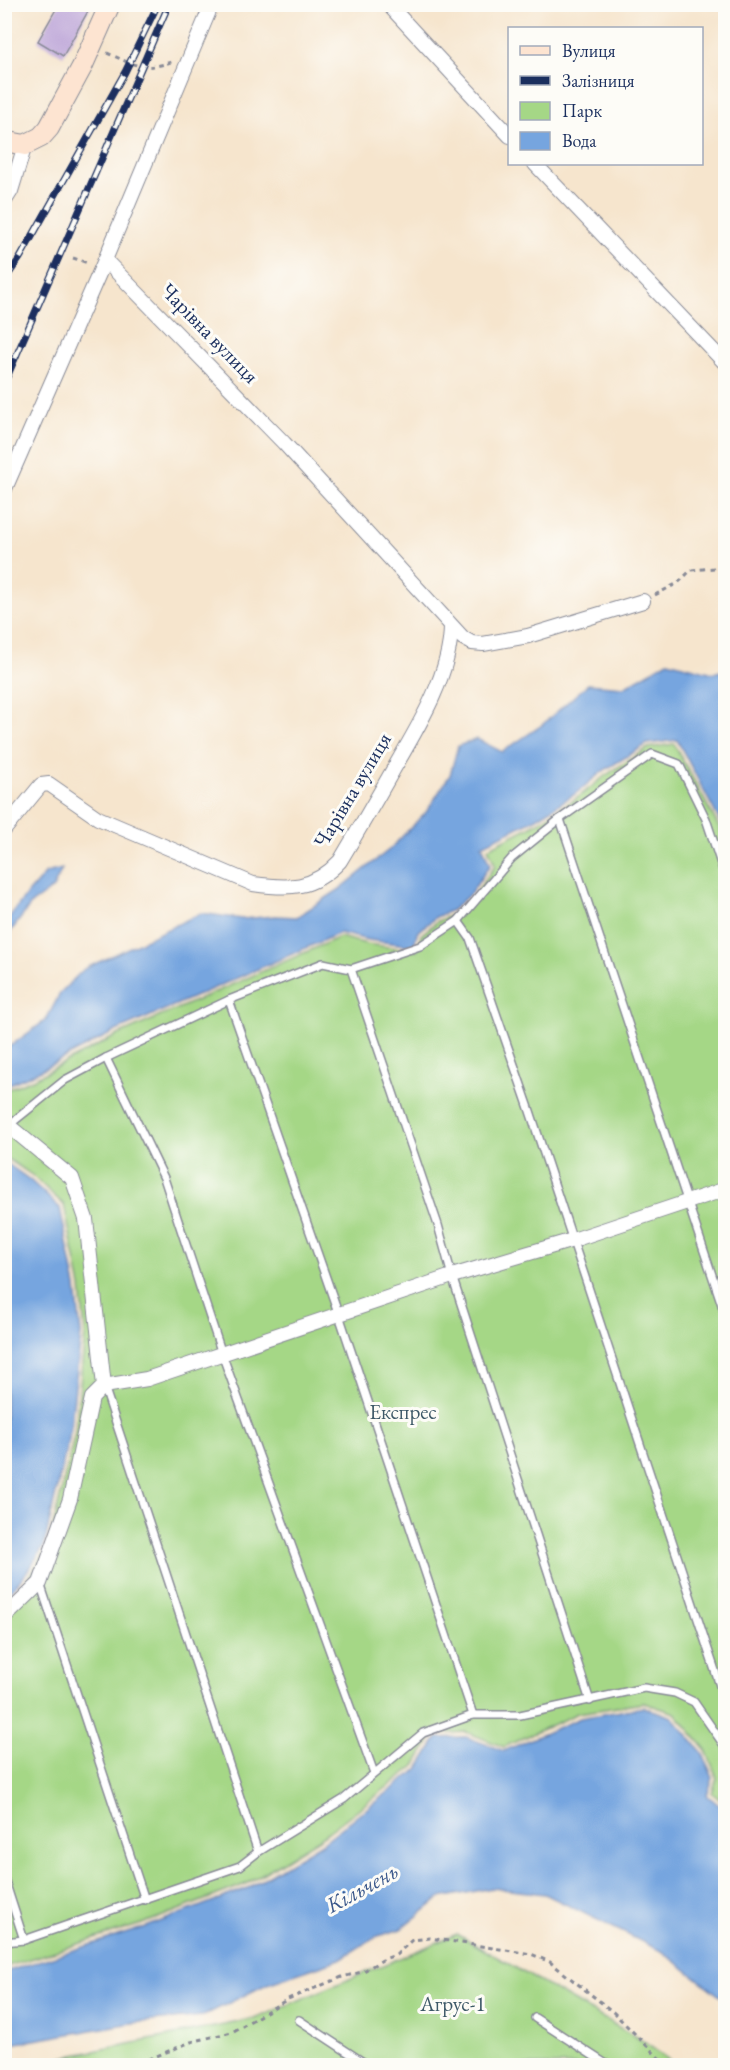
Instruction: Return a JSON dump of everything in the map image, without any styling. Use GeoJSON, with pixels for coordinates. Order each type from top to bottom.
{"type":"FeatureCollection","features":[{"type":"Feature","properties":{"kind":"street"},"geometry":{"type":"LineString","coordinates":[[4,141],[25,145],[41,138],[49,128],[110,4]]}},
{"type":"Feature","properties":{"kind":"street"},"geometry":{"type":"LineString","coordinates":[[4,491],[105,260],[212,4]]}},
{"type":"Feature","properties":{"kind":"street"},"geometry":{"type":"LineString","coordinates":[[388,4],[508,134]]}},
{"type":"Feature","properties":{"kind":"street"},"geometry":{"type":"LineString","coordinates":[[4,202],[11,191],[25,145]]}},
{"type":"Feature","properties":{"kind":"street"},"geometry":{"type":"LineString","coordinates":[[536,165],[726,364]]}},
{"type":"Feature","properties":{"kind":"street","name":"Чарівна вулиця"},"geometry":{"type":"LineString","coordinates":[[105,260],[284,443],[463,638],[472,643],[483,644],[528,636],[643,601]]}},
{"type":"Feature","properties":{"kind":"street","name":"Чарівна вулиця"},"geometry":{"type":"LineString","coordinates":[[4,830],[41,785],[49,784],[98,819],[252,884],[295,887],[312,882],[327,874],[340,861],[419,724],[447,660],[451,643],[451,626]]}},
{"type":"Feature","properties":{"kind":"street"},"geometry":{"type":"LineString","coordinates":[[7,1124],[72,1178],[86,1219],[104,1386]]}},
{"type":"Feature","properties":{"kind":"street"},"geometry":{"type":"LineString","coordinates":[[4,1618],[40,1583],[70,1499],[92,1398],[104,1386],[147,1379],[452,1276],[573,1240],[726,1189]]}},
{"type":"Feature","properties":{"kind":"lane"},"geometry":{"type":"LineString","coordinates":[[7,1124],[65,1080],[229,1000],[323,963],[351,969],[420,946],[459,921],[512,858],[560,819],[652,754],[679,764],[706,819],[726,879]]}},
{"type":"Feature","properties":{"kind":"lane"},"geometry":{"type":"LineString","coordinates":[[560,819],[726,1317]]}},
{"type":"Feature","properties":{"kind":"lane"},"geometry":{"type":"LineString","coordinates":[[459,921],[470,938],[530,1111],[726,1704]]}},
{"type":"Feature","properties":{"kind":"lane"},"geometry":{"type":"LineString","coordinates":[[351,969],[438,1224],[452,1276],[590,1701]]}},
{"type":"Feature","properties":{"kind":"lane"},"geometry":{"type":"LineString","coordinates":[[229,1000],[339,1315],[473,1715]]}},
{"type":"Feature","properties":{"kind":"lane"},"geometry":{"type":"LineString","coordinates":[[106,1058],[164,1178],[222,1354],[374,1773]]}},
{"type":"Feature","properties":{"kind":"lane"},"geometry":{"type":"LineString","coordinates":[[104,1386],[258,1852]]}},
{"type":"Feature","properties":{"kind":"lane"},"geometry":{"type":"LineString","coordinates":[[40,1583],[145,1900]]}},
{"type":"Feature","properties":{"kind":"lane"},"geometry":{"type":"LineString","coordinates":[[4,1942],[24,1940],[240,1866],[258,1852],[344,1799],[423,1734],[473,1715],[520,1715],[644,1688],[675,1693],[694,1702],[726,1748]]}},
{"type":"Feature","properties":{"kind":"lane"},"geometry":{"type":"LineString","coordinates":[[4,1878],[24,1940]]}},
{"type":"Feature","properties":{"kind":"lane"},"geometry":{"type":"LineString","coordinates":[[535,2018],[609,2066]]}},
{"type":"Feature","properties":{"kind":"lane"},"geometry":{"type":"LineString","coordinates":[[299,2020],[369,2066]]}},
{"type":"Feature","properties":{"kind":"path"},"geometry":{"type":"LineString","coordinates":[[91,46],[142,68],[159,66],[190,56]]}},
{"type":"Feature","properties":{"kind":"path"},"geometry":{"type":"LineString","coordinates":[[73,258],[92,264]]}},
{"type":"Feature","properties":{"kind":"path"},"geometry":{"type":"LineString","coordinates":[[643,601],[678,583],[692,570],[726,567]]}},
{"type":"Feature","properties":{"kind":"path"},"geometry":{"type":"LineString","coordinates":[[132,2066],[191,2042],[232,2032],[288,1999],[342,1977],[362,1972],[396,1955],[412,1940],[430,1938],[531,1954],[550,1962],[614,2012],[667,2066]]}},
{"type":"Feature","properties":{"kind":"green space","name":"Експрес"},"geometry":{"type":"Polygon","coordinates":[[[674,744],[726,840],[725,1804],[712,1793],[717,1778],[706,1750],[675,1713],[644,1703],[578,1713],[504,1747],[466,1732],[434,1734],[415,1766],[319,1839],[246,1884],[145,1923],[5,1967],[4,1604],[28,1579],[48,1548],[75,1433],[85,1334],[81,1287],[64,1205],[33,1176],[5,1157],[5,1090],[35,1078],[118,1035],[340,937],[367,944],[417,951],[421,935],[438,921],[455,914],[474,897],[495,865],[488,848],[539,822],[648,748],[674,744]]]}},
{"type":"Feature","properties":{"kind":"green space","name":"Агрус-1"},"geometry":{"type":"Polygon","coordinates":[[[457,1934],[641,2040],[676,2065],[19,2066],[254,2019],[457,1934]]]}},
{"type":"Feature","properties":{"kind":"water"},"geometry":{"type":"Polygon","coordinates":[[[668,661],[713,673],[725,670],[725,831],[677,740],[647,744],[603,771],[575,794],[537,818],[482,845],[490,865],[471,893],[452,910],[436,917],[417,933],[414,946],[368,940],[340,933],[116,1031],[5,1086],[5,1050],[46,1020],[61,992],[84,969],[201,913],[242,919],[297,917],[340,889],[390,849],[427,811],[450,775],[458,746],[477,739],[502,752],[542,725],[588,684],[624,687],[668,661]]]}},
{"type":"Feature","properties":{"kind":"water"},"geometry":{"type":"Polygon","coordinates":[[[62,869],[53,888],[32,903],[5,939],[5,923],[23,899],[46,873],[62,869]]]}},
{"type":"Feature","properties":{"kind":"water"},"geometry":{"type":"Polygon","coordinates":[[[5,1162],[30,1180],[60,1208],[76,1287],[81,1334],[70,1432],[44,1546],[24,1576],[5,1597],[5,1162]]]}},
{"type":"Feature","properties":{"kind":"water","name":"Кільчень"},"geometry":{"type":"Polygon","coordinates":[[[644,1707],[672,1717],[702,1752],[713,1778],[707,1795],[725,1810],[725,2000],[663,1952],[545,1894],[492,1888],[440,1898],[401,1929],[375,1937],[340,1959],[267,1984],[203,2016],[132,2023],[5,2045],[5,1972],[146,1927],[248,1888],[322,1843],[418,1769],[437,1738],[466,1737],[504,1751],[580,1718],[644,1707]]]}},
{"type":"Feature","properties":{"kind":"building"},"geometry":{"type":"Polygon","coordinates":[[[59,4],[92,4],[63,56],[38,41],[59,4]]]}},
{"type":"Feature","properties":{"kind":"railway"},"geometry":{"type":"LineString","coordinates":[[4,281],[20,258],[125,72],[158,4]]}},
{"type":"Feature","properties":{"kind":"railway"},"geometry":{"type":"LineString","coordinates":[[4,384],[169,4]]}}]}
